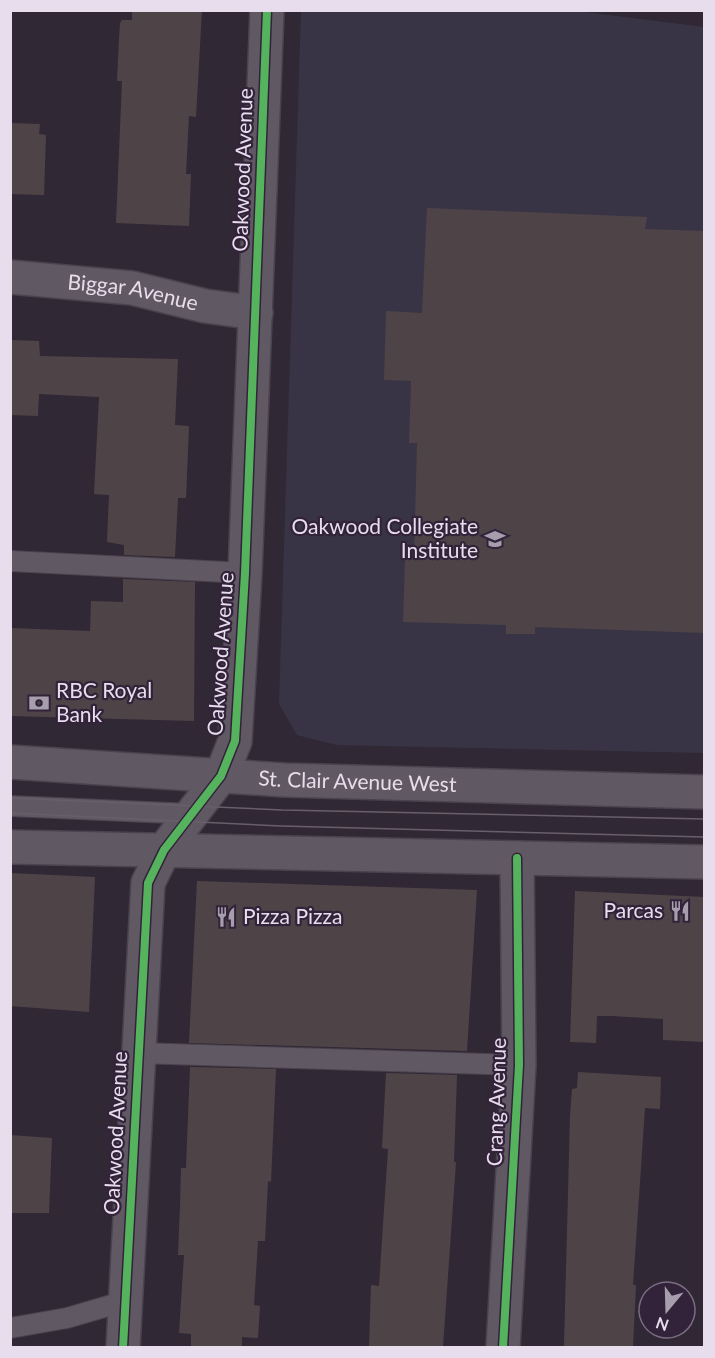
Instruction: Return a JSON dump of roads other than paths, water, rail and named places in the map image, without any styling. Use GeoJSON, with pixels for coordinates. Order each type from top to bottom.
{"type":"FeatureCollection","features":[{"type":"Feature","properties":{"kind":"street","name":"Oakwood Avenue"},"geometry":{"type":"LineString","coordinates":[[123,1347],[148,883],[164,850],[220,776],[234,741],[245,573],[267,10]]}},
{"type":"Feature","properties":{"kind":"street","name":"Biggar Avenue"},"geometry":{"type":"LineString","coordinates":[[10,277],[132,288],[205,306],[256,313]]}},
{"type":"Feature","properties":{"kind":"street","name":"St. Clair Avenue West"},"geometry":{"type":"LineString","coordinates":[[10,762],[284,780],[705,792]]}},
{"type":"Feature","properties":{"kind":"street"},"geometry":{"type":"LineString","coordinates":[[10,848],[705,862]]}},
{"type":"Feature","properties":{"kind":"street","name":"Crang Avenue"},"geometry":{"type":"LineString","coordinates":[[503,1347],[519,1065],[517,858]]}},
{"type":"Feature","properties":{"kind":"lane"},"geometry":{"type":"LineString","coordinates":[[10,561],[245,573]]}},
{"type":"Feature","properties":{"kind":"lane"},"geometry":{"type":"LineString","coordinates":[[10,806],[193,814]]}},
{"type":"Feature","properties":{"kind":"lane"},"geometry":{"type":"LineString","coordinates":[[138,1053],[519,1065]]}},
{"type":"Feature","properties":{"kind":"lane"},"geometry":{"type":"LineString","coordinates":[[10,1328],[67,1318],[125,1300]]}},
{"type":"Feature","properties":{"kind":"tram line"},"geometry":{"type":"LineString","coordinates":[[10,798],[282,810],[704,819]]}},
{"type":"Feature","properties":{"kind":"tram line"},"geometry":{"type":"LineString","coordinates":[[10,813],[281,826],[704,837]]}},
{"type":"Feature","properties":{"kind":"place","name":"Oakwood Collegiate Institute"},"geometry":{"type":"Point","coordinates":[495,539]}},
{"type":"Feature","properties":{"kind":"place","name":"RBC Royal Bank"},"geometry":{"type":"Point","coordinates":[39,703]}},
{"type":"Feature","properties":{"kind":"place","name":"Parcas"},"geometry":{"type":"Point","coordinates":[680,911]}},
{"type":"Feature","properties":{"kind":"place","name":"Pizza Pizza"},"geometry":{"type":"Point","coordinates":[226,917]}}]}
